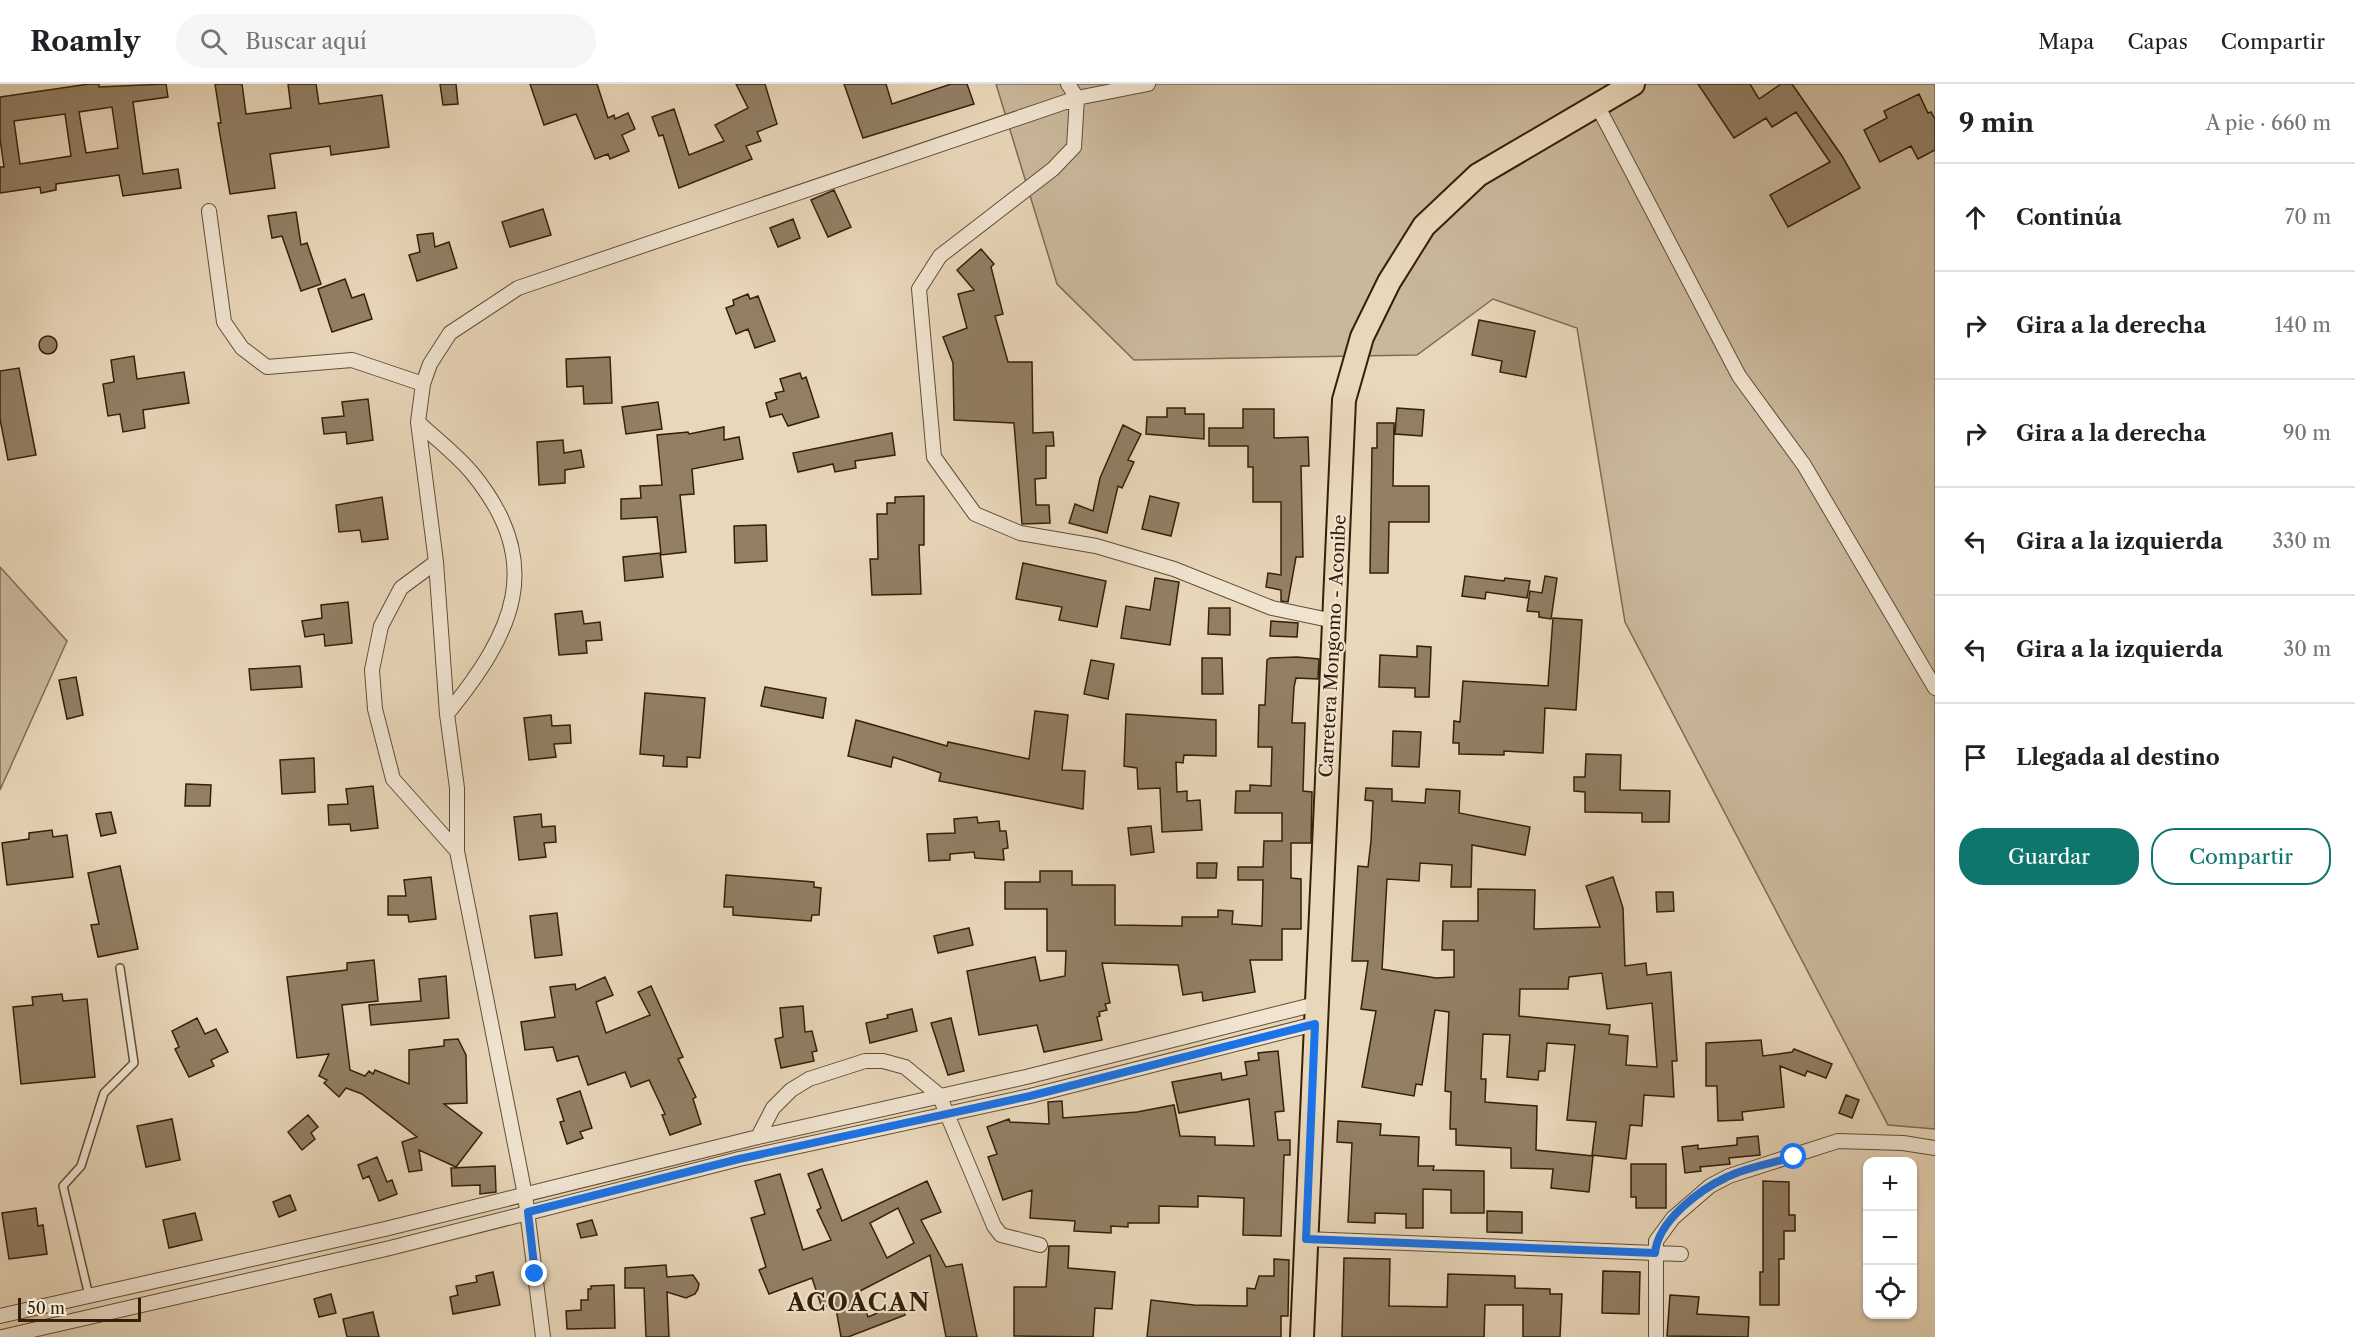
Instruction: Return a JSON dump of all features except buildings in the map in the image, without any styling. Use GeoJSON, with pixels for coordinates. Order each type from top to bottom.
{"type":"FeatureCollection","features":[{"type":"Feature","properties":{"kind":"main road","name":"Carretera Mongomo - Aconibe"},"geometry":{"type":"LineString","coordinates":[[1302,1337],[1344,400],[1362,337],[1389,282],[1424,226],[1478,175],[1633,84]]}},
{"type":"Feature","properties":{"kind":"street"},"geometry":{"type":"LineString","coordinates":[[1068,84],[1077,98],[1074,147],[1053,170],[940,256],[919,289],[934,457],[975,514],[1020,533],[1096,546],[1174,568],[1272,608],[1334,621]]}},
{"type":"Feature","properties":{"kind":"street"},"geometry":{"type":"LineString","coordinates":[[543,1337],[525,1195],[457,851],[457,788],[447,714],[436,562],[418,422],[423,384],[430,364],[450,333],[518,288],[1077,98],[1148,84]]}},
{"type":"Feature","properties":{"kind":"street"},"geometry":{"type":"LineString","coordinates":[[1597,105],[1739,376],[1804,465],[1935,688]]}},
{"type":"Feature","properties":{"kind":"street"},"geometry":{"type":"LineString","coordinates":[[209,211],[224,322],[242,348],[267,367],[352,360],[423,384]]}},
{"type":"Feature","properties":{"kind":"street"},"geometry":{"type":"LineString","coordinates":[[418,422],[470,471],[504,520],[514,578],[512,606],[503,632],[472,683],[447,714]]}},
{"type":"Feature","properties":{"kind":"street"},"geometry":{"type":"LineString","coordinates":[[436,562],[400,588],[381,626],[372,670],[373,690],[375,709],[393,779],[457,851]]}},
{"type":"Feature","properties":{"kind":"street"},"geometry":{"type":"LineString","coordinates":[[0,1317],[525,1195],[939,1095],[1315,1014]]}},
{"type":"Feature","properties":{"kind":"street"},"geometry":{"type":"LineString","coordinates":[[2,1337],[390,1248],[739,1159],[1030,1096],[1315,1014]]}},
{"type":"Feature","properties":{"kind":"street"},"geometry":{"type":"LineString","coordinates":[[758,1137],[773,1108],[791,1090],[809,1078],[865,1061],[883,1061],[905,1067],[939,1095],[994,1226],[1001,1235],[1040,1245]]}},
{"type":"Feature","properties":{"kind":"street"},"geometry":{"type":"LineString","coordinates":[[1656,1337],[1656,1242],[1674,1218],[1710,1186],[1729,1176],[1838,1141],[1903,1143],[1935,1148]]}},
{"type":"Feature","properties":{"kind":"street"},"geometry":{"type":"LineString","coordinates":[[1306,1239],[1681,1254]]}},
{"type":"Feature","properties":{"kind":"lane"},"geometry":{"type":"LineString","coordinates":[[88,1296],[63,1186],[81,1166],[104,1093],[134,1063],[120,968]]}},
{"type":"Feature","properties":{"kind":"shaded area"},"geometry":{"type":"Polygon","coordinates":[[[996,84],[1935,84],[1935,1129],[1888,1125],[1625,622],[1577,328],[1493,299],[1417,355],[1134,360],[1057,284],[996,84]]]}},
{"type":"Feature","properties":{"kind":"shaded area"},"geometry":{"type":"Polygon","coordinates":[[[0,567],[67,641],[0,790],[0,567]]]}},
{"type":"Feature","properties":{"kind":"district","name":"ACOACAN"},"geometry":{"type":"Point","coordinates":[859,1303]}},
{"type":"Feature","properties":{"kind":"route"},"geometry":{"type":"LineString","coordinates":[[535,1274],[528,1212],[739,1159],[1030,1096],[1315,1024],[1306,1239],[1655,1253],[1656,1242],[1663,1230],[1710,1186],[1729,1176],[1794,1157]]}}]}
